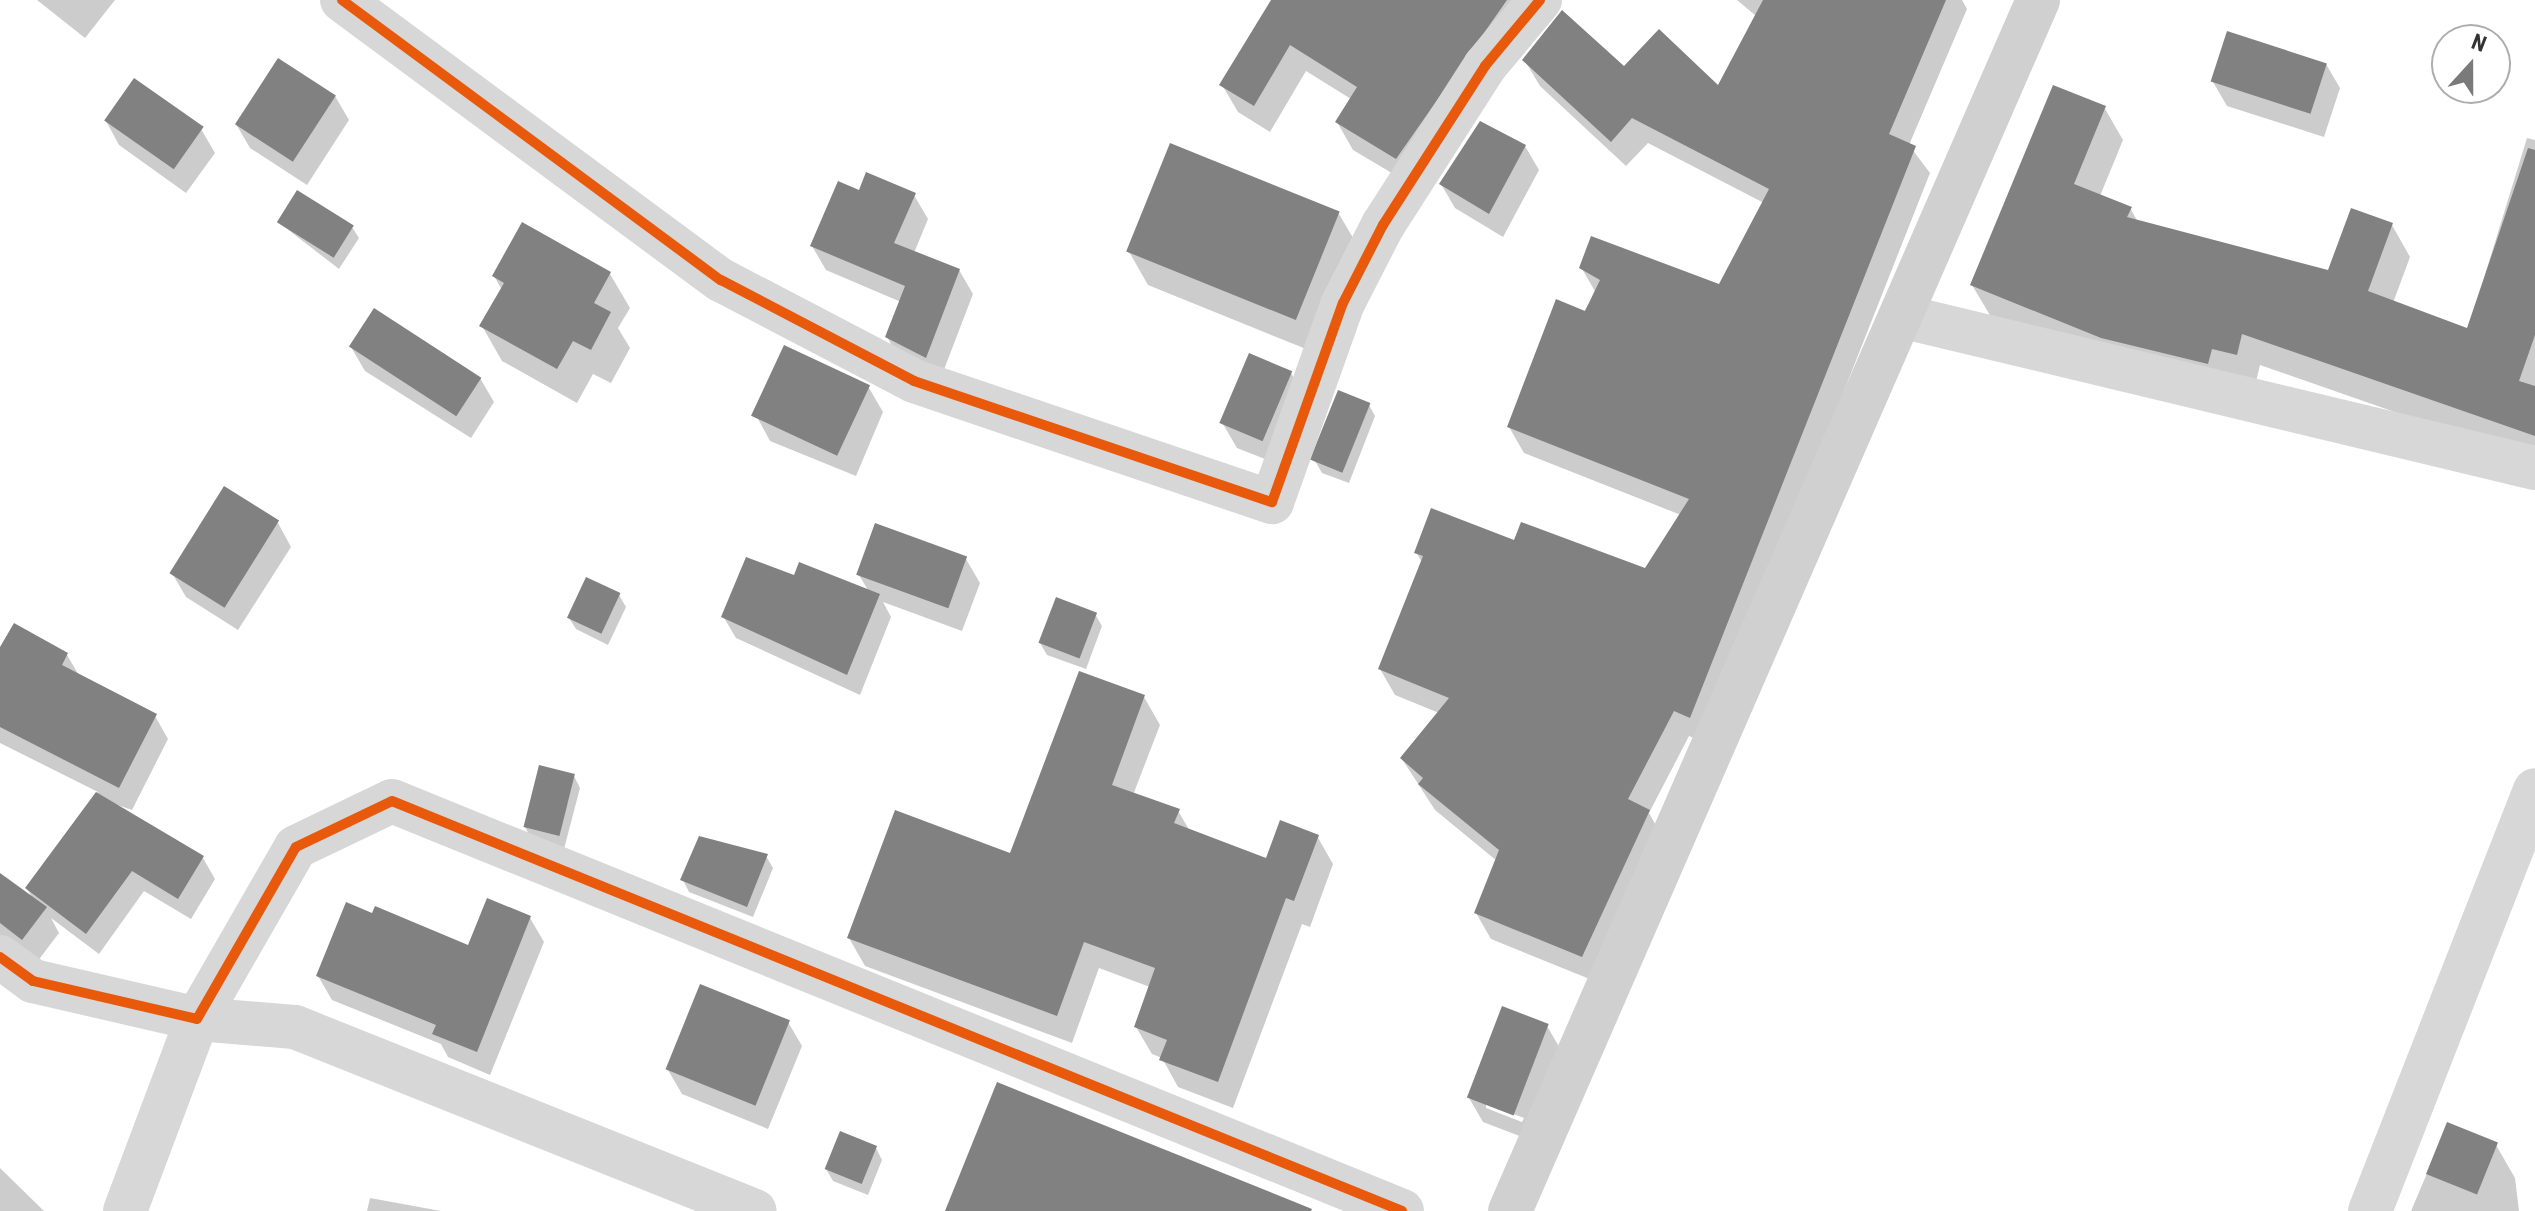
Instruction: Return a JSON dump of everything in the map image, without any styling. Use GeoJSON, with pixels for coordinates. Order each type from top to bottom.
{"type":"FeatureCollection","features":[{"type":"Feature","properties":{"kind":"street"},"geometry":{"type":"LineString","coordinates":[[342,0],[721,280],[914,381],[1272,502],[1343,303],[1383,225],[1485,66],[1540,0]]}},
{"type":"Feature","properties":{"kind":"street"},"geometry":{"type":"LineString","coordinates":[[1510,1211],[2038,0]]}},
{"type":"Feature","properties":{"kind":"street"},"geometry":{"type":"LineString","coordinates":[[1901,316],[2535,468]]}},
{"type":"Feature","properties":{"kind":"street"},"geometry":{"type":"LineString","coordinates":[[2370,1211],[2535,790]]}},
{"type":"Feature","properties":{"kind":"street"},"geometry":{"type":"LineString","coordinates":[[125,1211],[197,1019],[296,847],[392,801],[1402,1211]]}},
{"type":"Feature","properties":{"kind":"street"},"geometry":{"type":"LineString","coordinates":[[0,957],[33,981],[197,1019],[295,1027],[754,1211]]}},
{"type":"Feature","properties":{"kind":"building"},"geometry":{"type":"Polygon","coordinates":[[[1271,0],[1507,0],[1396,159],[1335,122],[1357,87],[1290,45],[1254,106],[1219,85],[1271,0]]]}},
{"type":"Feature","properties":{"kind":"building"},"geometry":{"type":"Polygon","coordinates":[[[1763,0],[1946,0],[1889,134],[1916,146],[1690,718],[1674,711],[1628,799],[1650,810],[1582,957],[1474,913],[1499,850],[1418,784],[1423,778],[1400,758],[1449,698],[1378,669],[1423,556],[1414,553],[1431,508],[1514,540],[1521,522],[1645,568],[1689,499],[1507,427],[1556,299],[1585,311],[1600,280],[1579,268],[1591,236],[1719,284],[1769,189],[1632,118],[1611,142],[1522,60],[1562,10],[1624,66],[1659,29],[1718,85],[1763,0]]]}},
{"type":"Feature","properties":{"kind":"building"},"geometry":{"type":"Polygon","coordinates":[[[2227,31],[2327,63],[2310,114],[2211,81],[2227,31]]]}},
{"type":"Feature","properties":{"kind":"building"},"geometry":{"type":"Polygon","coordinates":[[[278,58],[336,96],[293,162],[235,124],[278,58]]]}},
{"type":"Feature","properties":{"kind":"building"},"geometry":{"type":"Polygon","coordinates":[[[134,78],[204,127],[174,169],[104,121],[134,78]]]}},
{"type":"Feature","properties":{"kind":"building"},"geometry":{"type":"Polygon","coordinates":[[[2053,85],[2106,106],[2074,184],[2132,207],[2127,217],[2328,270],[2351,208],[2393,223],[2368,291],[2467,328],[2528,148],[2535,150],[2535,335],[2519,381],[2535,386],[2535,436],[2242,334],[2237,355],[2212,349],[2208,364],[2101,338],[1970,285],[2053,85]]]}},
{"type":"Feature","properties":{"kind":"building"},"geometry":{"type":"Polygon","coordinates":[[[1480,121],[1526,145],[1489,214],[1439,184],[1480,121]]]}},
{"type":"Feature","properties":{"kind":"building"},"geometry":{"type":"Polygon","coordinates":[[[1170,143],[1340,212],[1296,320],[1126,251],[1170,143]]]}},
{"type":"Feature","properties":{"kind":"building"},"geometry":{"type":"Polygon","coordinates":[[[866,172],[916,193],[894,243],[960,269],[926,358],[885,337],[905,286],[810,246],[838,181],[859,190],[866,172]]]}},
{"type":"Feature","properties":{"kind":"building"},"geometry":{"type":"Polygon","coordinates":[[[297,190],[354,226],[334,258],[277,222],[297,190]]]}},
{"type":"Feature","properties":{"kind":"building"},"geometry":{"type":"Polygon","coordinates":[[[522,222],[611,272],[594,303],[611,312],[591,350],[573,341],[557,369],[479,326],[504,283],[492,276],[522,222]]]}},
{"type":"Feature","properties":{"kind":"building"},"geometry":{"type":"Polygon","coordinates":[[[374,308],[481,378],[456,416],[349,347],[374,308]]]}},
{"type":"Feature","properties":{"kind":"building"},"geometry":{"type":"Polygon","coordinates":[[[784,345],[870,385],[837,456],[751,416],[784,345]]]}},
{"type":"Feature","properties":{"kind":"building"},"geometry":{"type":"Polygon","coordinates":[[[1249,353],[1292,371],[1263,441],[1219,423],[1249,353]]]}},
{"type":"Feature","properties":{"kind":"building"},"geometry":{"type":"Polygon","coordinates":[[[1338,390],[1370,403],[1342,473],[1310,460],[1338,390]]]}},
{"type":"Feature","properties":{"kind":"building"},"geometry":{"type":"Polygon","coordinates":[[[224,486],[279,520],[225,608],[169,573],[224,486]]]}},
{"type":"Feature","properties":{"kind":"building"},"geometry":{"type":"Polygon","coordinates":[[[875,523],[967,557],[948,608],[856,575],[875,523]]]}},
{"type":"Feature","properties":{"kind":"building"},"geometry":{"type":"Polygon","coordinates":[[[746,557],[794,575],[799,562],[880,594],[847,675],[721,617],[746,557]]]}},
{"type":"Feature","properties":{"kind":"building"},"geometry":{"type":"Polygon","coordinates":[[[586,577],[620,593],[601,634],[567,618],[586,577]]]}},
{"type":"Feature","properties":{"kind":"building"},"geometry":{"type":"Polygon","coordinates":[[[1056,597],[1097,613],[1080,659],[1038,643],[1056,597]]]}},
{"type":"Feature","properties":{"kind":"building"},"geometry":{"type":"Polygon","coordinates":[[[14,623],[68,653],[62,665],[157,714],[119,788],[0,727],[0,647],[14,623]]]}},
{"type":"Feature","properties":{"kind":"building"},"geometry":{"type":"Polygon","coordinates":[[[1079,671],[1145,695],[1112,785],[1180,809],[1174,823],[1266,858],[1280,820],[1319,835],[1294,901],[1286,898],[1218,1082],[1159,1060],[1167,1040],[1134,1027],[1155,968],[1084,942],[1057,1016],[847,938],[895,810],[1010,853],[1079,671]]]}},
{"type":"Feature","properties":{"kind":"building"},"geometry":{"type":"Polygon","coordinates":[[[539,765],[575,774],[559,836],[524,827],[539,765]]]}},
{"type":"Feature","properties":{"kind":"building"},"geometry":{"type":"Polygon","coordinates":[[[96,792],[204,856],[178,899],[132,871],[86,934],[25,888],[96,792]]]}},
{"type":"Feature","properties":{"kind":"building"},"geometry":{"type":"Polygon","coordinates":[[[699,836],[768,854],[747,907],[680,880],[699,836]]]}},
{"type":"Feature","properties":{"kind":"building"},"geometry":{"type":"Polygon","coordinates":[[[0,873],[47,907],[22,940],[0,923],[0,873]]]}},
{"type":"Feature","properties":{"kind":"building"},"geometry":{"type":"Polygon","coordinates":[[[487,898],[531,916],[477,1052],[432,1034],[436,1025],[316,976],[346,902],[372,913],[375,906],[468,945],[487,898]]]}},
{"type":"Feature","properties":{"kind":"building"},"geometry":{"type":"Polygon","coordinates":[[[700,984],[790,1020],[755,1106],[666,1069],[700,984]]]}},
{"type":"Feature","properties":{"kind":"building"},"geometry":{"type":"Polygon","coordinates":[[[1502,1006],[1549,1024],[1514,1115],[1467,1097],[1502,1006]]]}},
{"type":"Feature","properties":{"kind":"building"},"geometry":{"type":"Polygon","coordinates":[[[997,1082],[1312,1209],[945,1211],[997,1082]]]}},
{"type":"Feature","properties":{"kind":"building"},"geometry":{"type":"Polygon","coordinates":[[[2447,1122],[2498,1143],[2477,1195],[2426,1174],[2447,1122]]]}},
{"type":"Feature","properties":{"kind":"building"},"geometry":{"type":"Polygon","coordinates":[[[840,1131],[877,1146],[862,1184],[825,1169],[840,1131]]]}},
{"type":"Feature","properties":{"kind":"cycle path"},"geometry":{"type":"LineString","coordinates":[[342,0],[721,280],[914,381],[1272,502],[1343,303],[1383,225],[1485,66],[1540,0]]}},
{"type":"Feature","properties":{"kind":"cycle path"},"geometry":{"type":"LineString","coordinates":[[0,957],[33,981],[197,1019],[296,847],[392,801],[1402,1211]]}}]}
